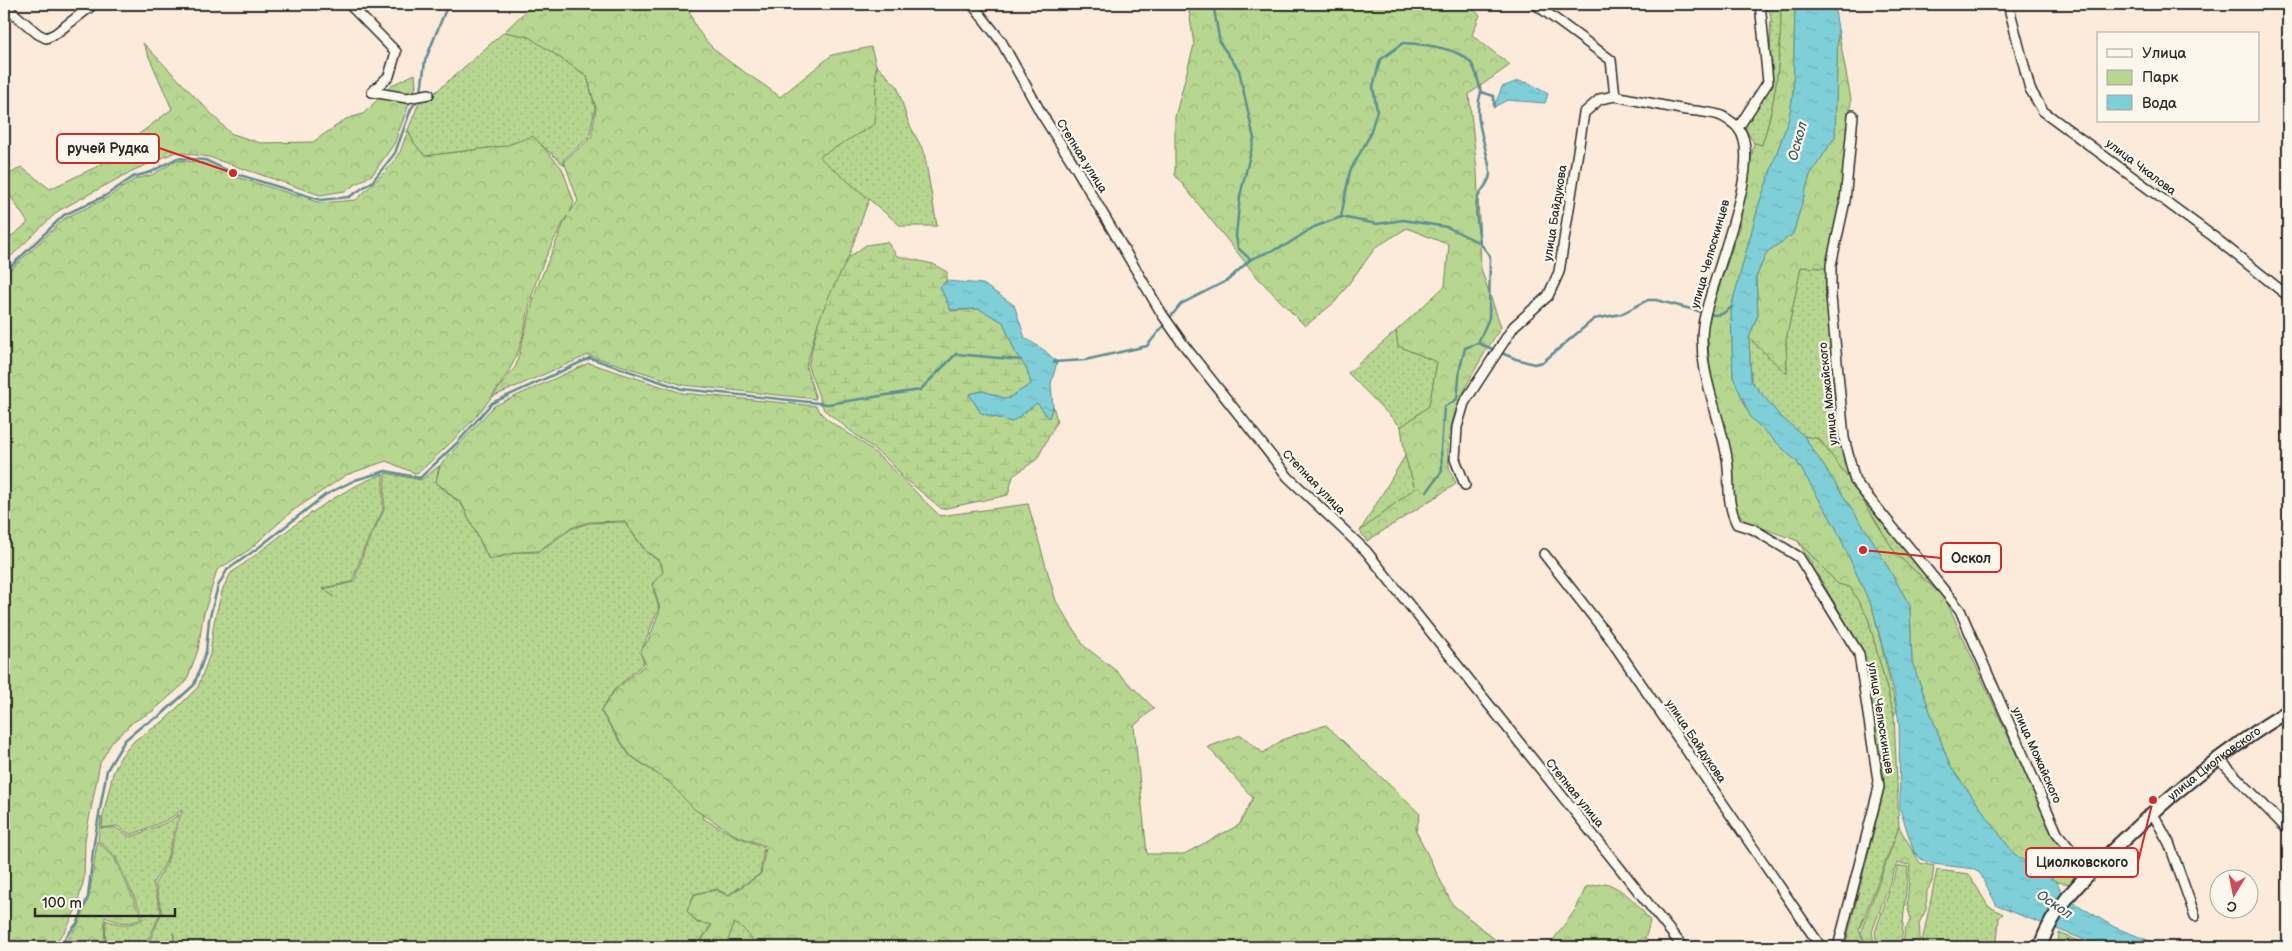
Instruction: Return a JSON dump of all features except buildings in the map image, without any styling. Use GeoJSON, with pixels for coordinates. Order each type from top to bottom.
{"type":"FeatureCollection","features":[{"type":"Feature","properties":{"kind":"main road","name":"улица Циолковского"},"geometry":{"type":"LineString","coordinates":[[2040,947],[2045,931],[2067,896],[2152,812],[2218,758],[2288,711]]}},
{"type":"Feature","properties":{"kind":"street"},"geometry":{"type":"LineString","coordinates":[[6,6],[38,34],[46,38],[55,34],[94,4]]}},
{"type":"Feature","properties":{"kind":"street"},"geometry":{"type":"LineString","coordinates":[[349,4],[396,52],[389,76],[372,92],[407,98],[429,94]]}},
{"type":"Feature","properties":{"kind":"street","name":"Степная улица"},"geometry":{"type":"LineString","coordinates":[[972,4],[1001,41],[1040,113],[1076,168],[1171,327],[1288,477],[1366,552],[1683,947]]}},
{"type":"Feature","properties":{"kind":"street"},"geometry":{"type":"LineString","coordinates":[[1535,4],[1611,60],[1615,96],[1720,116],[1738,128],[1768,82],[1760,4]]}},
{"type":"Feature","properties":{"kind":"street","name":"улица Чкалова"},"geometry":{"type":"LineString","coordinates":[[2008,4],[2030,89],[2043,111],[2214,238],[2288,296]]}},
{"type":"Feature","properties":{"kind":"street","name":"улица Байдукова"},"geometry":{"type":"LineString","coordinates":[[1465,484],[1455,459],[1457,427],[1464,403],[1514,326],[1548,296],[1559,272],[1584,113],[1600,99],[1615,96]]}},
{"type":"Feature","properties":{"kind":"street","name":"улица Можайского"},"geometry":{"type":"LineString","coordinates":[[1854,115],[1845,201],[1831,265],[1831,297],[1844,438],[1855,481],[1960,610],[2058,832],[2090,873]]}},
{"type":"Feature","properties":{"kind":"street","name":"улица Челюскинцев"},"geometry":{"type":"LineString","coordinates":[[1738,128],[1745,143],[1746,160],[1732,230],[1706,309],[1703,326],[1704,361],[1712,403],[1727,458],[1729,508],[1737,524],[1753,529],[1799,557],[1859,654],[1879,787],[1838,947]]}},
{"type":"Feature","properties":{"kind":"street","name":"улица Байдукова"},"geometry":{"type":"LineString","coordinates":[[1544,554],[1609,637],[1821,947]]}},
{"type":"Feature","properties":{"kind":"street"},"geometry":{"type":"LineString","coordinates":[[2218,758],[2288,830]]}},
{"type":"Feature","properties":{"kind":"street"},"geometry":{"type":"LineString","coordinates":[[2152,812],[2170,843],[2195,916]]}},
{"type":"Feature","properties":{"kind":"green space"},"geometry":{"type":"Polygon","coordinates":[[[533,4],[688,4],[693,20],[701,35],[712,47],[738,68],[780,97],[832,55],[871,47],[876,65],[875,124],[819,157],[869,199],[848,258],[818,323],[806,367],[816,399],[683,385],[588,355],[492,397],[457,437],[417,474],[386,461],[346,475],[291,512],[249,550],[217,570],[203,617],[198,650],[186,682],[153,711],[133,722],[112,742],[100,763],[85,840],[84,879],[76,909],[66,930],[51,947],[4,947],[4,276],[65,218],[107,198],[135,179],[152,175],[177,160],[204,163],[233,176],[321,203],[356,200],[387,170],[400,152],[408,130],[414,143],[425,156],[505,146],[533,136],[562,168],[574,202],[570,212],[578,201],[564,161],[591,138],[596,109],[587,76],[529,37],[504,32],[533,4]],[[567,216],[539,272],[516,357],[492,397],[516,366],[536,290],[567,216]]]}},
{"type":"Feature","properties":{"kind":"green space"},"geometry":{"type":"Polygon","coordinates":[[[1188,4],[1467,4],[1480,15],[1472,35],[1510,65],[1469,94],[1477,171],[1481,269],[1501,327],[1463,393],[1450,430],[1449,466],[1456,484],[1367,541],[1360,531],[1415,488],[1405,456],[1401,427],[1429,406],[1437,362],[1398,346],[1396,331],[1445,286],[1449,245],[1407,228],[1376,247],[1335,302],[1305,326],[1257,277],[1175,175],[1175,117],[1194,45],[1188,4]]]}},
{"type":"Feature","properties":{"kind":"green space"},"geometry":{"type":"Polygon","coordinates":[[[1768,4],[1781,4],[1780,40],[1775,93],[1762,145],[1754,143],[1743,125],[1769,84],[1771,18],[1768,4]]]}},
{"type":"Feature","properties":{"kind":"green space"},"geometry":{"type":"Polygon","coordinates":[[[1781,4],[1795,4],[1793,95],[1789,118],[1759,204],[1731,308],[1733,377],[1751,418],[1797,462],[1835,526],[1873,610],[1897,711],[1894,715],[1868,618],[1850,587],[1838,584],[1798,541],[1746,522],[1734,508],[1732,457],[1715,400],[1709,359],[1707,323],[1739,228],[1754,143],[1762,145],[1767,128],[1775,93],[1779,58],[1781,4]]]}},
{"type":"Feature","properties":{"kind":"green space"},"geometry":{"type":"Polygon","coordinates":[[[1838,29],[1851,100],[1842,197],[1826,268],[1801,267],[1786,340],[1787,374],[1749,338],[1758,314],[1756,277],[1767,252],[1793,234],[1810,175],[1835,137],[1838,29]]]}},
{"type":"Feature","properties":{"kind":"green space"},"geometry":{"type":"Polygon","coordinates":[[[504,32],[529,37],[587,76],[595,108],[589,137],[563,160],[565,166],[533,137],[505,146],[425,156],[414,143],[408,130],[420,100],[429,98],[504,32]]]}},
{"type":"Feature","properties":{"kind":"green space"},"geometry":{"type":"Polygon","coordinates":[[[143,43],[230,133],[260,143],[313,142],[346,119],[363,114],[392,85],[415,74],[416,86],[394,144],[373,174],[345,191],[320,195],[209,157],[176,152],[134,170],[58,211],[4,263],[4,242],[28,223],[4,186],[4,178],[21,167],[50,189],[96,167],[172,109],[143,43]]]}},
{"type":"Feature","properties":{"kind":"green space"},"geometry":{"type":"Polygon","coordinates":[[[876,65],[897,86],[908,122],[924,152],[937,226],[901,226],[818,157],[875,124],[876,65]]]}},
{"type":"Feature","properties":{"kind":"green space"},"geometry":{"type":"Polygon","coordinates":[[[887,242],[897,256],[933,264],[947,272],[947,280],[940,287],[951,311],[979,309],[1003,322],[1016,354],[1027,369],[1031,384],[1007,399],[983,391],[969,394],[981,413],[1012,422],[1037,403],[1049,418],[1053,406],[1057,421],[1054,427],[1037,459],[1013,476],[1008,495],[942,509],[903,477],[889,461],[824,410],[808,367],[818,323],[848,258],[866,245],[887,242]]]}},
{"type":"Feature","properties":{"kind":"green space"},"geometry":{"type":"Polygon","coordinates":[[[1801,267],[1826,268],[1836,417],[1839,438],[1852,483],[1819,439],[1804,436],[1780,416],[1751,381],[1749,338],[1787,373],[1786,340],[1801,267]]]}},
{"type":"Feature","properties":{"kind":"green space"},"geometry":{"type":"Polygon","coordinates":[[[1396,331],[1398,346],[1437,362],[1429,406],[1401,427],[1348,373],[1396,331]]]}},
{"type":"Feature","properties":{"kind":"green space"},"geometry":{"type":"Polygon","coordinates":[[[589,363],[682,393],[816,406],[826,418],[873,451],[940,516],[1028,504],[1056,601],[1084,646],[1115,670],[1154,708],[1134,726],[1147,854],[1184,854],[1239,825],[1253,798],[1208,747],[1241,735],[1263,753],[1284,739],[1326,725],[1420,814],[1416,831],[1452,904],[1504,947],[762,947],[743,928],[734,923],[726,946],[697,947],[712,925],[697,922],[687,911],[695,894],[717,890],[728,896],[761,874],[766,846],[735,835],[694,809],[669,782],[630,755],[601,711],[615,690],[646,664],[640,652],[649,639],[660,609],[653,584],[663,572],[661,562],[646,551],[624,521],[589,522],[570,528],[538,551],[519,552],[489,559],[462,504],[436,482],[440,465],[494,406],[589,363]]]}},
{"type":"Feature","properties":{"kind":"green space"},"geometry":{"type":"Polygon","coordinates":[[[1804,436],[1819,439],[1852,483],[1896,554],[1945,598],[2054,837],[2078,865],[2071,884],[2057,882],[2014,854],[1950,766],[1912,662],[1910,606],[1873,541],[1804,436]]]}},
{"type":"Feature","properties":{"kind":"green space"},"geometry":{"type":"Polygon","coordinates":[[[1405,456],[1415,488],[1360,531],[1405,456]]]}},
{"type":"Feature","properties":{"kind":"green space"},"geometry":{"type":"Polygon","coordinates":[[[439,466],[436,483],[462,505],[489,560],[519,552],[538,552],[571,529],[589,523],[624,522],[646,552],[660,562],[663,572],[652,584],[659,609],[640,652],[644,663],[615,689],[600,711],[629,755],[669,782],[703,816],[702,818],[735,836],[764,847],[760,874],[728,895],[717,889],[694,894],[687,911],[697,923],[712,924],[696,947],[174,947],[174,933],[173,947],[147,947],[162,912],[155,884],[167,863],[182,810],[169,819],[131,835],[117,826],[102,828],[103,815],[113,773],[121,756],[135,740],[164,721],[198,687],[210,654],[214,622],[223,588],[231,573],[322,506],[362,483],[383,474],[383,510],[364,548],[352,582],[322,588],[334,597],[324,589],[354,582],[365,549],[384,510],[385,473],[421,480],[439,466]]]}},
{"type":"Feature","properties":{"kind":"green space"},"geometry":{"type":"Polygon","coordinates":[[[1852,483],[1945,598],[1896,554],[1852,483]]]}},
{"type":"Feature","properties":{"kind":"green space"},"geometry":{"type":"Polygon","coordinates":[[[1798,541],[1838,584],[1850,586],[1868,618],[1894,715],[1899,827],[1859,930],[1865,947],[1845,947],[1883,793],[1884,777],[1858,643],[1798,541]]]}},
{"type":"Feature","properties":{"kind":"green space"},"geometry":{"type":"Polygon","coordinates":[[[179,814],[166,862],[153,883],[161,912],[145,947],[105,947],[106,920],[131,924],[144,918],[115,856],[98,840],[101,817],[101,828],[116,828],[131,837],[170,821],[179,814]]]}},
{"type":"Feature","properties":{"kind":"green space"},"geometry":{"type":"Polygon","coordinates":[[[1899,827],[1920,863],[1934,866],[1932,882],[1927,891],[1926,910],[1919,923],[1920,936],[1918,947],[1903,947],[1905,929],[1911,920],[1907,905],[1910,865],[1897,863],[1872,932],[1875,947],[1866,947],[1861,931],[1899,827]]]}},
{"type":"Feature","properties":{"kind":"green space"},"geometry":{"type":"Polygon","coordinates":[[[97,841],[114,857],[142,918],[128,923],[105,917],[104,947],[61,947],[71,936],[84,911],[91,884],[97,841]]]}},
{"type":"Feature","properties":{"kind":"green space"},"geometry":{"type":"Polygon","coordinates":[[[1898,866],[1908,867],[1901,947],[1877,947],[1875,932],[1898,866]]]}},
{"type":"Feature","properties":{"kind":"green space"},"geometry":{"type":"Polygon","coordinates":[[[1937,870],[1969,874],[1988,906],[2003,914],[1999,918],[1997,941],[2011,947],[1921,947],[1937,870]]]}},
{"type":"Feature","properties":{"kind":"green space"},"geometry":{"type":"Polygon","coordinates":[[[1606,883],[1620,890],[1631,899],[1650,921],[1643,947],[1623,947],[1610,942],[1594,947],[1548,947],[1576,909],[1586,887],[1606,883]]]}},
{"type":"Feature","properties":{"kind":"green space"},"geometry":{"type":"Polygon","coordinates":[[[734,923],[743,927],[759,947],[725,947],[734,923]]]}},
{"type":"Feature","properties":{"kind":"green space"},"geometry":{"type":"Polygon","coordinates":[[[2059,933],[2094,947],[2058,947],[2059,933]]]}},
{"type":"Feature","properties":{"kind":"water"},"geometry":{"type":"Polygon","coordinates":[[[1795,4],[1834,4],[1838,29],[1835,137],[1810,175],[1793,234],[1767,252],[1756,277],[1758,314],[1749,338],[1751,381],[1780,416],[1804,436],[1873,541],[1910,606],[1912,662],[1950,766],[2014,854],[2057,882],[2063,896],[2114,927],[2165,947],[2103,947],[1997,906],[1981,875],[1975,869],[1933,864],[1921,859],[1914,852],[1900,809],[1899,724],[1895,695],[1873,610],[1835,526],[1797,462],[1751,418],[1733,377],[1731,308],[1759,204],[1789,118],[1793,95],[1795,4]]]}},
{"type":"Feature","properties":{"kind":"water"},"geometry":{"type":"Polygon","coordinates":[[[1518,81],[1529,83],[1548,94],[1545,103],[1507,100],[1494,107],[1502,87],[1518,81]]]}},
{"type":"Feature","properties":{"kind":"water"},"geometry":{"type":"Polygon","coordinates":[[[947,281],[983,284],[1014,305],[1025,338],[1044,350],[1057,362],[1051,384],[1053,406],[1049,418],[1037,403],[1012,422],[981,413],[969,394],[983,391],[1007,399],[1031,384],[1027,369],[1016,354],[1003,322],[979,309],[951,310],[940,287],[947,281]]]}},
{"type":"Feature","properties":{"kind":"waterway"},"geometry":{"type":"LineString","coordinates":[[421,92],[425,61],[448,4]]}},
{"type":"Feature","properties":{"kind":"waterway"},"geometry":{"type":"LineString","coordinates":[[1213,4],[1220,43],[1239,70],[1254,139],[1240,196],[1236,236],[1238,248],[1250,259]]}},
{"type":"Feature","properties":{"kind":"waterway"},"geometry":{"type":"LineString","coordinates":[[1341,217],[1350,171],[1369,137],[1377,111],[1373,87],[1380,60],[1403,43],[1445,49],[1461,55],[1470,62],[1476,74],[1481,92]]}},
{"type":"Feature","properties":{"kind":"waterway"},"geometry":{"type":"LineString","coordinates":[[1480,243],[1476,205],[1478,196],[1490,176],[1479,122],[1478,112],[1481,92],[1494,96],[1494,107]]}},
{"type":"Feature","properties":{"kind":"waterway"},"geometry":{"type":"LineString","coordinates":[[4,273],[64,215],[105,196],[133,177],[151,172],[177,158],[205,160],[233,173],[321,200],[349,197],[372,182],[395,153],[411,109],[418,99]]}},
{"type":"Feature","properties":{"kind":"waterway"},"geometry":{"type":"LineString","coordinates":[[1054,362],[1085,360],[1147,346],[1181,304],[1228,280],[1251,259],[1286,245],[1314,227],[1341,217],[1377,224],[1403,220],[1447,227],[1480,243],[1490,256],[1489,318],[1478,343]]}},
{"type":"Feature","properties":{"kind":"waterway"},"geometry":{"type":"LineString","coordinates":[[1427,492],[1442,471],[1441,449],[1444,407],[1457,399],[1460,368],[1465,348],[1478,343],[1516,359],[1534,364],[1543,362],[1594,319],[1621,314],[1648,300],[1656,300],[1714,315],[1722,314],[1732,307]]}},
{"type":"Feature","properties":{"kind":"waterway"},"geometry":{"type":"LineString","coordinates":[[58,947],[78,922],[88,897],[94,843],[107,770],[125,740],[143,725],[160,716],[194,685],[206,652],[209,620],[218,586],[227,570],[325,495],[355,480],[386,471],[420,478],[457,443],[492,403],[590,358],[682,389],[828,404],[920,390],[956,354],[1021,360]]}},
{"type":"Feature","properties":{"kind":"place","name":"ручей Рудка"},"geometry":{"type":"Point","coordinates":[233,173]}},
{"type":"Feature","properties":{"kind":"place","name":"Оскол"},"geometry":{"type":"Point","coordinates":[1863,550]}},
{"type":"Feature","properties":{"kind":"place","name":"Циолковского"},"geometry":{"type":"Point","coordinates":[2153,800]}}]}
